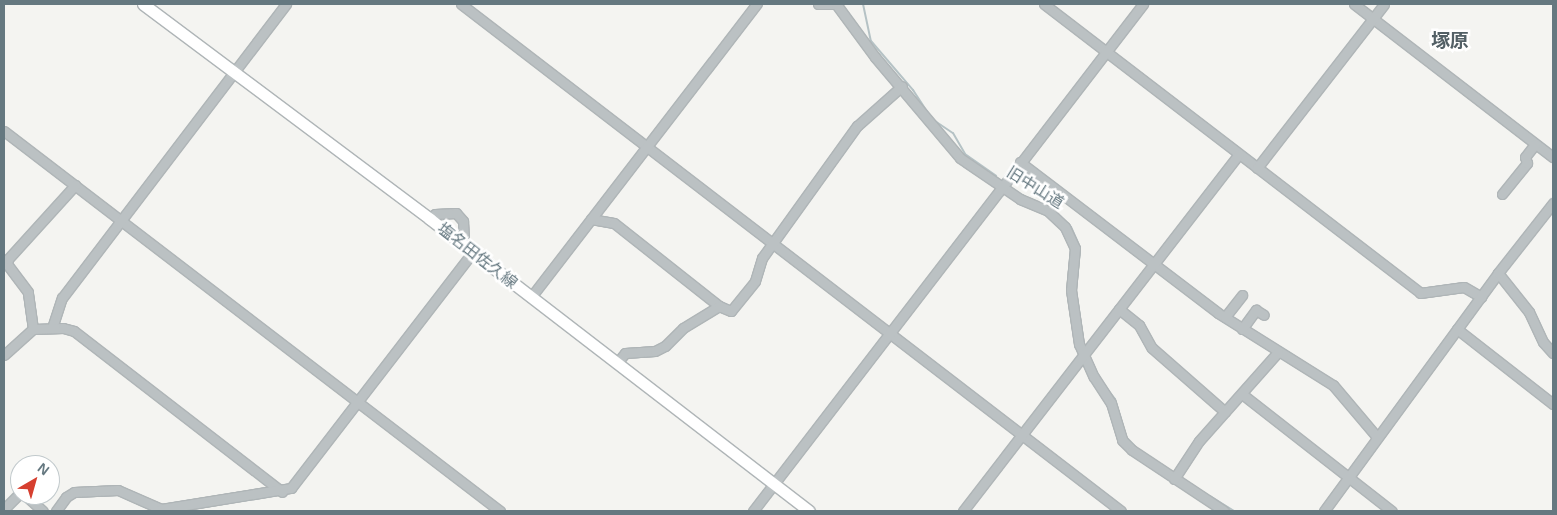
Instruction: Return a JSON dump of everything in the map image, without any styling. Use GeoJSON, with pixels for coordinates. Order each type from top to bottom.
{"type":"FeatureCollection","features":[{"type":"Feature","properties":{"kind":"main road","name":"塩名田佐久線"},"geometry":{"type":"LineString","coordinates":[[143,4],[430,219],[809,511]]}},
{"type":"Feature","properties":{"kind":"street"},"geometry":{"type":"LineString","coordinates":[[52,328],[62,298],[286,4]]}},
{"type":"Feature","properties":{"kind":"street"},"geometry":{"type":"LineString","coordinates":[[531,297],[757,4]]}},
{"type":"Feature","properties":{"kind":"street"},"geometry":{"type":"LineString","coordinates":[[818,4],[836,4]]}},
{"type":"Feature","properties":{"kind":"street","name":"旧中山道"},"geometry":{"type":"LineString","coordinates":[[836,4],[875,56],[902,86],[954,152],[1020,199],[1053,214],[1073,243],[1071,290],[1083,355],[1108,396],[1126,446],[1224,511]]}},
{"type":"Feature","properties":{"kind":"street"},"geometry":{"type":"LineString","coordinates":[[1044,4],[1420,293],[1464,287],[1481,297]]}},
{"type":"Feature","properties":{"kind":"street"},"geometry":{"type":"LineString","coordinates":[[753,511],[1143,4]]}},
{"type":"Feature","properties":{"kind":"street"},"geometry":{"type":"LineString","coordinates":[[1354,4],[1553,157]]}},
{"type":"Feature","properties":{"kind":"street"},"geometry":{"type":"LineString","coordinates":[[1258,168],[1384,4]]}},
{"type":"Feature","properties":{"kind":"street"},"geometry":{"type":"LineString","coordinates":[[466,5],[1121,511]]}},
{"type":"Feature","properties":{"kind":"street"},"geometry":{"type":"LineString","coordinates":[[591,220],[614,223],[719,306],[729,311],[734,309],[755,281],[762,258],[774,244],[857,126],[902,86]]}},
{"type":"Feature","properties":{"kind":"street"},"geometry":{"type":"LineString","coordinates":[[4,131],[500,511]]}},
{"type":"Feature","properties":{"kind":"street"},"geometry":{"type":"LineString","coordinates":[[1502,194],[1527,163],[1525,157],[1535,144]]}},
{"type":"Feature","properties":{"kind":"street"},"geometry":{"type":"LineString","coordinates":[[963,511],[1239,154]]}},
{"type":"Feature","properties":{"kind":"street"},"geometry":{"type":"LineString","coordinates":[[1020,162],[1225,317],[1333,385],[1377,436]]}},
{"type":"Feature","properties":{"kind":"street"},"geometry":{"type":"LineString","coordinates":[[33,329],[28,292],[7,264],[8,259],[75,185]]}},
{"type":"Feature","properties":{"kind":"street"},"geometry":{"type":"LineString","coordinates":[[1324,511],[1498,273],[1553,203]]}},
{"type":"Feature","properties":{"kind":"street"},"geometry":{"type":"LineString","coordinates":[[430,219],[435,214],[456,213],[463,221],[464,238],[461,243]]}},
{"type":"Feature","properties":{"kind":"street"},"geometry":{"type":"LineString","coordinates":[[56,511],[66,497],[74,492],[118,490],[161,509],[282,492],[293,485],[473,252]]}},
{"type":"Feature","properties":{"kind":"street"},"geometry":{"type":"LineString","coordinates":[[1498,273],[1529,312],[1543,342],[1553,353]]}},
{"type":"Feature","properties":{"kind":"street"},"geometry":{"type":"LineString","coordinates":[[1225,317],[1242,295]]}},
{"type":"Feature","properties":{"kind":"street"},"geometry":{"type":"LineString","coordinates":[[617,363],[625,353],[655,351],[665,346],[683,328],[719,306]]}},
{"type":"Feature","properties":{"kind":"street"},"geometry":{"type":"LineString","coordinates":[[1119,309],[1138,324],[1152,348],[1225,412]]}},
{"type":"Feature","properties":{"kind":"street"},"geometry":{"type":"LineString","coordinates":[[1242,329],[1256,310],[1264,315]]}},
{"type":"Feature","properties":{"kind":"street"},"geometry":{"type":"LineString","coordinates":[[4,356],[33,329],[52,328],[74,331],[282,492]]}},
{"type":"Feature","properties":{"kind":"street"},"geometry":{"type":"LineString","coordinates":[[1457,329],[1553,404]]}},
{"type":"Feature","properties":{"kind":"street"},"geometry":{"type":"LineString","coordinates":[[1174,479],[1199,441],[1278,352]]}},
{"type":"Feature","properties":{"kind":"street"},"geometry":{"type":"LineString","coordinates":[[1242,394],[1392,511]]}},
{"type":"Feature","properties":{"kind":"waterway"},"geometry":{"type":"LineString","coordinates":[[863,4],[871,41],[913,90],[928,113]]}},
{"type":"Feature","properties":{"kind":"waterway"},"geometry":{"type":"LineString","coordinates":[[932,119],[953,133],[965,154],[996,176]]}},
{"type":"Feature","properties":{"kind":"waterway"},"geometry":{"type":"LineString","coordinates":[[1041,203],[1054,210],[1071,227],[1079,245],[1077,274]]}},
{"type":"Feature","properties":{"kind":"waterway"},"geometry":{"type":"LineString","coordinates":[[1082,337],[1085,347]]}},
{"type":"Feature","properties":{"kind":"waterway"},"geometry":{"type":"LineString","coordinates":[[1104,385],[1115,399],[1122,423]]}},
{"type":"Feature","properties":{"kind":"waterway"},"geometry":{"type":"LineString","coordinates":[[1210,496],[1234,511]]}},
{"type":"Feature","properties":{"kind":"district","name":"塚原"},"geometry":{"type":"Point","coordinates":[1450,41]}}]}
